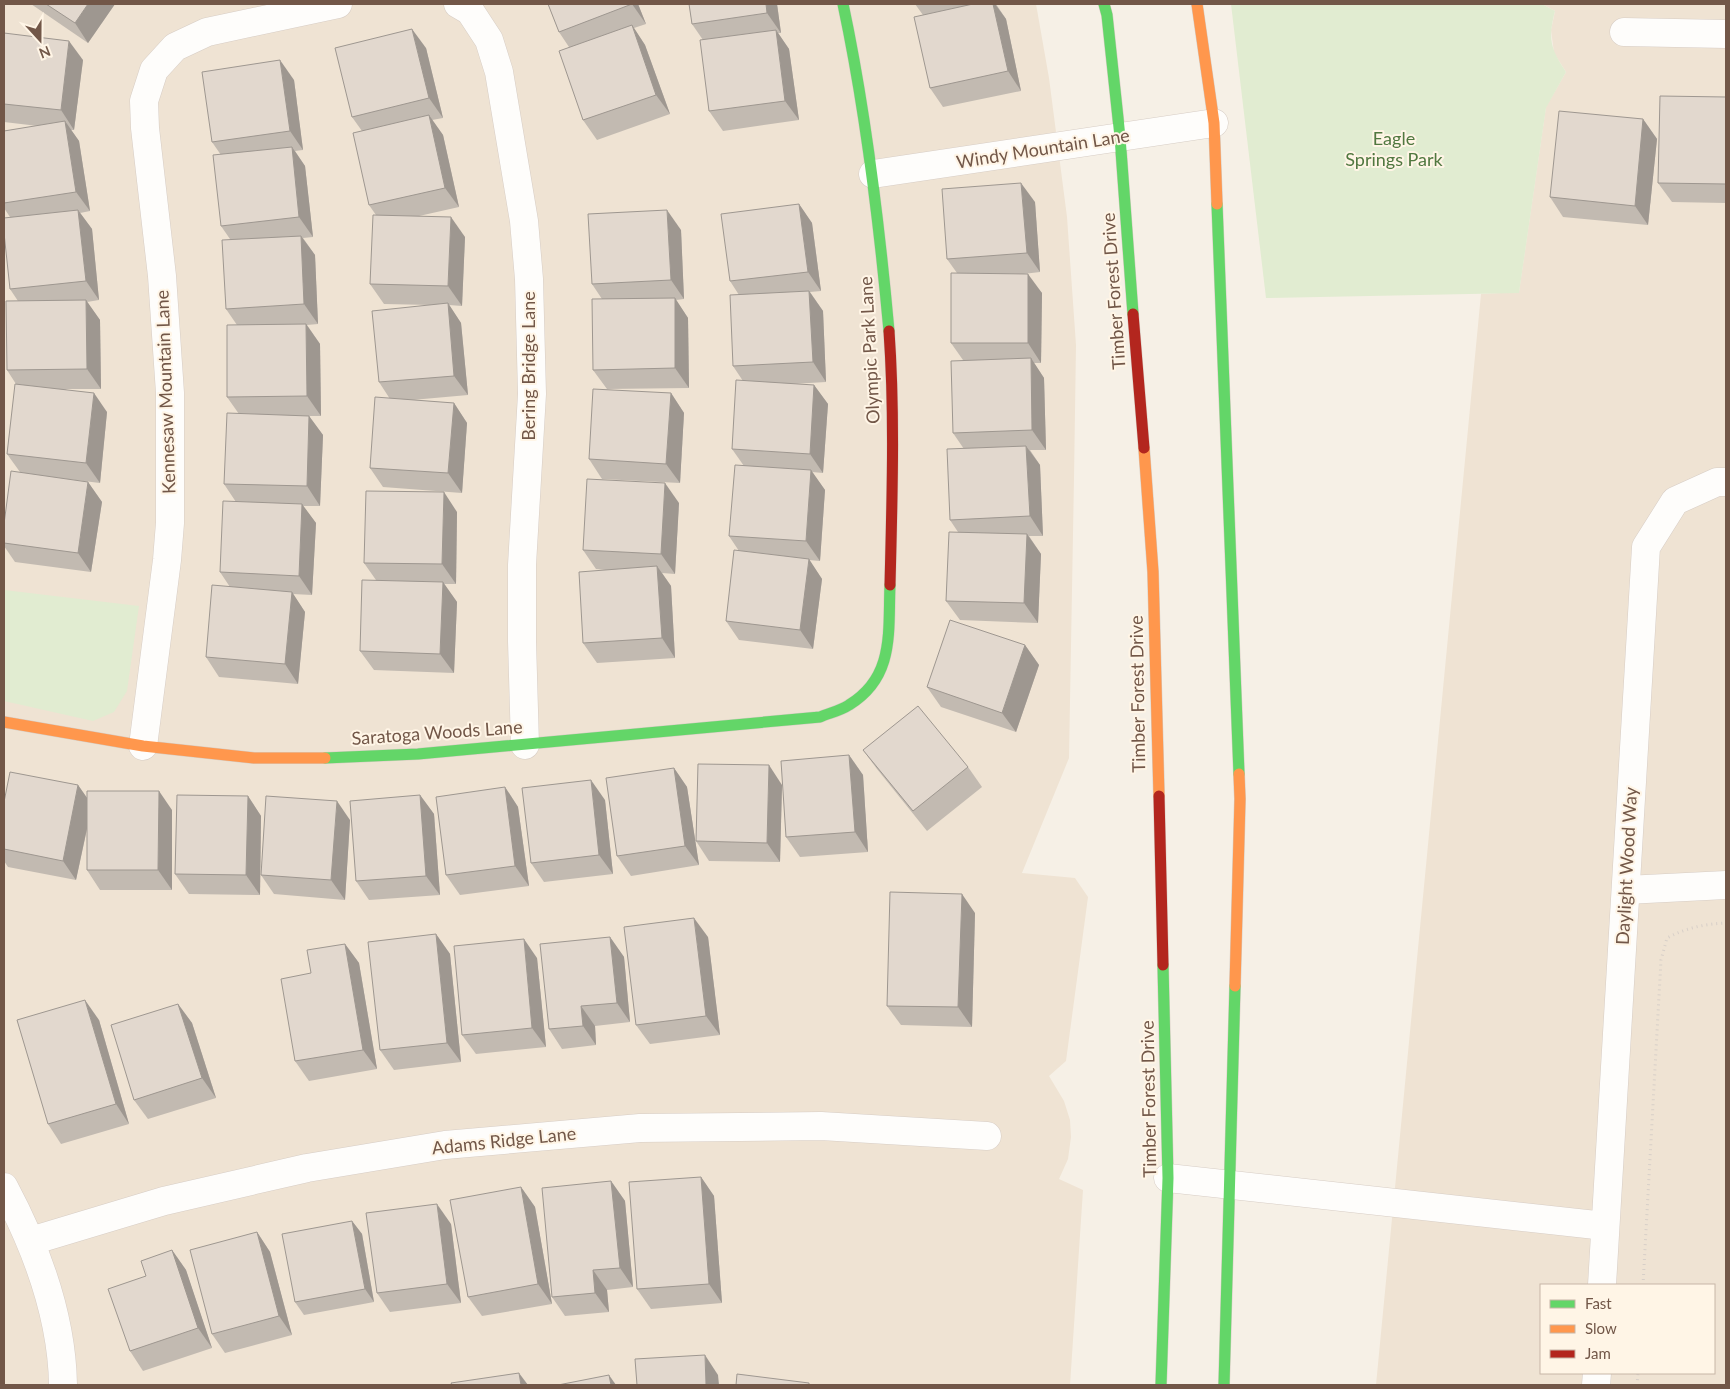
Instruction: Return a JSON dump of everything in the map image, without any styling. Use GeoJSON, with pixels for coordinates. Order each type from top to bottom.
{"type":"FeatureCollection","features":[{"type":"Feature","properties":{"kind":"main road","name":"Olympic Park Lane"},"geometry":{"type":"LineString","coordinates":[[844,4],[856,61],[873,174],[888,316],[892,385],[892,488],[888,648],[881,672],[866,691]]}},
{"type":"Feature","properties":{"kind":"main road","name":"Timber Forest Drive"},"geometry":{"type":"LineString","coordinates":[[1104,4],[1107,15],[1120,137],[1153,572],[1168,1178],[1161,1385]]}},
{"type":"Feature","properties":{"kind":"main road"},"geometry":{"type":"LineString","coordinates":[[1197,4],[1214,123],[1240,799],[1224,1385]]}},
{"type":"Feature","properties":{"kind":"main road","name":"Saratoga Woods Lane"},"geometry":{"type":"LineString","coordinates":[[4,722],[142,746],[254,758],[340,758],[526,745],[820,716],[848,706],[866,691]]}},
{"type":"Feature","properties":{"kind":"street","name":"Kennesaw Mountain Lane"},"geometry":{"type":"LineString","coordinates":[[142,746],[167,560],[170,523],[170,393],[162,276],[145,128],[144,101],[154,70],[175,47],[207,32],[338,4]]}},
{"type":"Feature","properties":{"kind":"street","name":"Bering Bridge Lane"},"geometry":{"type":"LineString","coordinates":[[458,4],[470,12],[489,40],[492,48],[499,72],[524,221],[529,280],[532,394],[522,565],[522,641],[526,745]]}},
{"type":"Feature","properties":{"kind":"street"},"geometry":{"type":"LineString","coordinates":[[1624,32],[1726,34]]}},
{"type":"Feature","properties":{"kind":"street","name":"Windy Mountain Lane"},"geometry":{"type":"LineString","coordinates":[[873,174],[1214,123]]}},
{"type":"Feature","properties":{"kind":"street","name":"Daylight Wood Way"},"geometry":{"type":"LineString","coordinates":[[1602,1284],[1646,547],[1675,501],[1722,482]]}},
{"type":"Feature","properties":{"kind":"street"},"geometry":{"type":"LineString","coordinates":[[1626,890],[1726,885]]}},
{"type":"Feature","properties":{"kind":"street","name":"Adams Ridge Lane"},"geometry":{"type":"LineString","coordinates":[[31,1241],[164,1201],[307,1168],[445,1145],[640,1128],[821,1126],[987,1136]]}},
{"type":"Feature","properties":{"kind":"street"},"geometry":{"type":"LineString","coordinates":[[1168,1178],[1605,1226]]}},
{"type":"Feature","properties":{"kind":"street"},"geometry":{"type":"LineString","coordinates":[[4,1187],[31,1241],[50,1298],[63,1367],[63,1385]]}},
{"type":"Feature","properties":{"kind":"path"},"geometry":{"type":"LineString","coordinates":[[1643,1284],[1661,960],[1666,938],[1682,930],[1709,924],[1726,923]]}},
{"type":"Feature","properties":{"kind":"shaded area"},"geometry":{"type":"Polygon","coordinates":[[[4,4],[1036,4],[1049,78],[1067,217],[1076,345],[1074,478],[1069,758],[1022,873],[1075,878],[1088,897],[1066,1061],[1049,1076],[1064,1101],[1070,1120],[1071,1137],[1068,1159],[1059,1179],[1083,1190],[1070,1385],[4,1385],[4,4]]]}},
{"type":"Feature","properties":{"kind":"shaded area"},"geometry":{"type":"Polygon","coordinates":[[[1542,4],[1726,4],[1726,1385],[1376,1385],[1481,294],[1519,292],[1546,107],[1566,72],[1554,53],[1551,30],[1555,11],[1542,4]]]}},
{"type":"Feature","properties":{"kind":"green space","name":"Eagle Springs Park"},"geometry":{"type":"Polygon","coordinates":[[[1231,4],[1542,4],[1555,11],[1551,36],[1552,43],[1566,72],[1546,108],[1519,293],[1266,298],[1231,4]]]}},
{"type":"Feature","properties":{"kind":"green space"},"geometry":{"type":"Polygon","coordinates":[[[4,590],[139,606],[127,691],[114,712],[93,721],[4,701],[4,590]]]}},
{"type":"Feature","properties":{"kind":"building"},"geometry":{"type":"Polygon","coordinates":[[[46,4],[88,4],[75,23],[46,4]]]}},
{"type":"Feature","properties":{"kind":"building"},"geometry":{"type":"Polygon","coordinates":[[[548,4],[632,4],[559,32],[548,4]]]}},
{"type":"Feature","properties":{"kind":"building"},"geometry":{"type":"Polygon","coordinates":[[[689,4],[766,4],[767,13],[692,24],[689,4]]]}},
{"type":"Feature","properties":{"kind":"building"},"geometry":{"type":"Polygon","coordinates":[[[973,4],[993,4],[1008,71],[930,88],[914,17],[973,4]]]}},
{"type":"Feature","properties":{"kind":"building"},"geometry":{"type":"Polygon","coordinates":[[[632,25],[656,95],[583,120],[559,51],[632,25]]]}},
{"type":"Feature","properties":{"kind":"building"},"geometry":{"type":"Polygon","coordinates":[[[412,29],[429,98],[352,117],[335,48],[412,29]]]}},
{"type":"Feature","properties":{"kind":"building"},"geometry":{"type":"Polygon","coordinates":[[[776,30],[785,101],[709,111],[700,40],[776,30]]]}},
{"type":"Feature","properties":{"kind":"building"},"geometry":{"type":"Polygon","coordinates":[[[4,33],[69,41],[61,110],[4,104],[4,33]]]}},
{"type":"Feature","properties":{"kind":"building"},"geometry":{"type":"Polygon","coordinates":[[[280,60],[290,131],[212,142],[202,72],[280,60]]]}},
{"type":"Feature","properties":{"kind":"building"},"geometry":{"type":"Polygon","coordinates":[[[1660,96],[1726,97],[1726,184],[1658,183],[1660,96]]]}},
{"type":"Feature","properties":{"kind":"building"},"geometry":{"type":"Polygon","coordinates":[[[1559,111],[1643,119],[1635,206],[1550,197],[1559,111]]]}},
{"type":"Feature","properties":{"kind":"building"},"geometry":{"type":"Polygon","coordinates":[[[429,115],[445,188],[369,205],[353,133],[429,115]]]}},
{"type":"Feature","properties":{"kind":"building"},"geometry":{"type":"Polygon","coordinates":[[[65,121],[76,192],[4,203],[4,131],[65,121]]]}},
{"type":"Feature","properties":{"kind":"building"},"geometry":{"type":"Polygon","coordinates":[[[292,147],[299,217],[221,226],[213,155],[292,147]]]}},
{"type":"Feature","properties":{"kind":"building"},"geometry":{"type":"Polygon","coordinates":[[[1021,183],[1027,253],[947,259],[942,189],[1021,183]]]}},
{"type":"Feature","properties":{"kind":"building"},"geometry":{"type":"Polygon","coordinates":[[[799,204],[808,272],[730,281],[721,214],[799,204]]]}},
{"type":"Feature","properties":{"kind":"building"},"geometry":{"type":"Polygon","coordinates":[[[78,210],[86,281],[10,289],[4,218],[78,210]]]}},
{"type":"Feature","properties":{"kind":"building"},"geometry":{"type":"Polygon","coordinates":[[[667,210],[671,280],[592,284],[588,214],[667,210]]]}},
{"type":"Feature","properties":{"kind":"building"},"geometry":{"type":"Polygon","coordinates":[[[373,215],[451,217],[448,286],[370,284],[373,215]]]}},
{"type":"Feature","properties":{"kind":"building"},"geometry":{"type":"Polygon","coordinates":[[[301,236],[304,304],[226,309],[222,240],[301,236]]]}},
{"type":"Feature","properties":{"kind":"building"},"geometry":{"type":"Polygon","coordinates":[[[951,273],[1028,274],[1028,343],[951,343],[951,273]]]}},
{"type":"Feature","properties":{"kind":"building"},"geometry":{"type":"Polygon","coordinates":[[[809,291],[813,362],[733,366],[730,295],[809,291]]]}},
{"type":"Feature","properties":{"kind":"building"},"geometry":{"type":"Polygon","coordinates":[[[675,298],[675,368],[593,370],[592,299],[675,298]]]}},
{"type":"Feature","properties":{"kind":"building"},"geometry":{"type":"Polygon","coordinates":[[[86,300],[87,369],[7,370],[6,301],[86,300]]]}},
{"type":"Feature","properties":{"kind":"building"},"geometry":{"type":"Polygon","coordinates":[[[448,303],[454,376],[379,382],[372,311],[448,303]]]}},
{"type":"Feature","properties":{"kind":"building"},"geometry":{"type":"Polygon","coordinates":[[[306,324],[307,396],[227,397],[227,325],[306,324]]]}},
{"type":"Feature","properties":{"kind":"building"},"geometry":{"type":"Polygon","coordinates":[[[1031,358],[1032,430],[953,433],[951,361],[1031,358]]]}},
{"type":"Feature","properties":{"kind":"building"},"geometry":{"type":"Polygon","coordinates":[[[736,380],[814,385],[810,454],[732,449],[736,380]]]}},
{"type":"Feature","properties":{"kind":"building"},"geometry":{"type":"Polygon","coordinates":[[[15,384],[94,393],[86,463],[7,454],[15,384]]]}},
{"type":"Feature","properties":{"kind":"building"},"geometry":{"type":"Polygon","coordinates":[[[593,389],[671,393],[666,464],[589,459],[593,389]]]}},
{"type":"Feature","properties":{"kind":"building"},"geometry":{"type":"Polygon","coordinates":[[[375,397],[454,403],[448,473],[370,468],[375,397]]]}},
{"type":"Feature","properties":{"kind":"building"},"geometry":{"type":"Polygon","coordinates":[[[227,413],[309,416],[307,486],[224,484],[227,413]]]}},
{"type":"Feature","properties":{"kind":"building"},"geometry":{"type":"Polygon","coordinates":[[[1026,446],[1030,516],[950,520],[947,449],[1026,446]]]}},
{"type":"Feature","properties":{"kind":"building"},"geometry":{"type":"Polygon","coordinates":[[[735,465],[811,470],[806,541],[729,536],[735,465]]]}},
{"type":"Feature","properties":{"kind":"building"},"geometry":{"type":"Polygon","coordinates":[[[11,471],[88,482],[78,553],[4,543],[4,524],[11,471]]]}},
{"type":"Feature","properties":{"kind":"building"},"geometry":{"type":"Polygon","coordinates":[[[587,479],[665,483],[661,554],[583,550],[587,479]]]}},
{"type":"Feature","properties":{"kind":"building"},"geometry":{"type":"Polygon","coordinates":[[[366,491],[444,492],[442,564],[364,563],[366,491]]]}},
{"type":"Feature","properties":{"kind":"building"},"geometry":{"type":"Polygon","coordinates":[[[223,501],[302,504],[299,576],[220,572],[223,501]]]}},
{"type":"Feature","properties":{"kind":"building"},"geometry":{"type":"Polygon","coordinates":[[[949,532],[1027,534],[1024,603],[946,601],[949,532]]]}},
{"type":"Feature","properties":{"kind":"building"},"geometry":{"type":"Polygon","coordinates":[[[734,550],[809,559],[800,630],[726,621],[734,550]]]}},
{"type":"Feature","properties":{"kind":"building"},"geometry":{"type":"Polygon","coordinates":[[[657,566],[662,638],[583,643],[579,572],[657,566]]]}},
{"type":"Feature","properties":{"kind":"building"},"geometry":{"type":"Polygon","coordinates":[[[362,580],[443,582],[440,654],[360,651],[362,580]]]}},
{"type":"Feature","properties":{"kind":"building"},"geometry":{"type":"Polygon","coordinates":[[[212,585],[292,592],[285,664],[206,657],[212,585]]]}},
{"type":"Feature","properties":{"kind":"building"},"geometry":{"type":"Polygon","coordinates":[[[950,620],[1025,645],[1002,713],[927,687],[950,620]]]}},
{"type":"Feature","properties":{"kind":"building"},"geometry":{"type":"Polygon","coordinates":[[[918,706],[968,767],[913,811],[863,750],[918,706]]]}},
{"type":"Feature","properties":{"kind":"building"},"geometry":{"type":"Polygon","coordinates":[[[849,755],[855,832],[786,837],[781,761],[849,755]]]}},
{"type":"Feature","properties":{"kind":"building"},"geometry":{"type":"Polygon","coordinates":[[[698,764],[769,765],[767,843],[696,841],[698,764]]]}},
{"type":"Feature","properties":{"kind":"building"},"geometry":{"type":"Polygon","coordinates":[[[674,768],[685,846],[617,856],[606,778],[674,768]]]}},
{"type":"Feature","properties":{"kind":"building"},"geometry":{"type":"Polygon","coordinates":[[[10,772],[78,785],[63,861],[4,849],[4,802],[10,772]]]}},
{"type":"Feature","properties":{"kind":"building"},"geometry":{"type":"Polygon","coordinates":[[[591,780],[599,855],[531,863],[522,788],[591,780]]]}},
{"type":"Feature","properties":{"kind":"building"},"geometry":{"type":"Polygon","coordinates":[[[505,787],[515,866],[446,875],[436,797],[505,787]]]}},
{"type":"Feature","properties":{"kind":"building"},"geometry":{"type":"Polygon","coordinates":[[[87,791],[159,791],[158,870],[87,870],[87,791]]]}},
{"type":"Feature","properties":{"kind":"building"},"geometry":{"type":"Polygon","coordinates":[[[177,795],[248,796],[246,875],[175,874],[177,795]]]}},
{"type":"Feature","properties":{"kind":"building"},"geometry":{"type":"Polygon","coordinates":[[[420,795],[426,876],[356,881],[350,801],[420,795]]]}},
{"type":"Feature","properties":{"kind":"building"},"geometry":{"type":"Polygon","coordinates":[[[266,796],[337,801],[331,880],[261,875],[266,796]]]}},
{"type":"Feature","properties":{"kind":"building"},"geometry":{"type":"Polygon","coordinates":[[[890,892],[962,894],[958,1007],[887,1006],[890,892]]]}},
{"type":"Feature","properties":{"kind":"building"},"geometry":{"type":"Polygon","coordinates":[[[694,918],[706,1016],[636,1025],[624,927],[694,918]]]}},
{"type":"Feature","properties":{"kind":"building"},"geometry":{"type":"Polygon","coordinates":[[[436,934],[447,1043],[380,1050],[368,942],[436,934]]]}},
{"type":"Feature","properties":{"kind":"building"},"geometry":{"type":"Polygon","coordinates":[[[610,937],[617,1003],[581,1006],[583,1026],[549,1029],[540,944],[610,937]]]}},
{"type":"Feature","properties":{"kind":"building"},"geometry":{"type":"Polygon","coordinates":[[[524,939],[532,1028],[462,1035],[454,946],[524,939]]]}},
{"type":"Feature","properties":{"kind":"building"},"geometry":{"type":"Polygon","coordinates":[[[345,944],[363,1050],[295,1061],[281,979],[311,973],[307,950],[345,944]]]}},
{"type":"Feature","properties":{"kind":"building"},"geometry":{"type":"Polygon","coordinates":[[[85,1000],[116,1104],[48,1124],[17,1020],[85,1000]]]}},
{"type":"Feature","properties":{"kind":"building"},"geometry":{"type":"Polygon","coordinates":[[[178,1004],[202,1078],[134,1100],[111,1025],[178,1004]]]}},
{"type":"Feature","properties":{"kind":"building"},"geometry":{"type":"Polygon","coordinates":[[[701,1177],[709,1284],[637,1289],[629,1182],[701,1177]]]}},
{"type":"Feature","properties":{"kind":"building"},"geometry":{"type":"Polygon","coordinates":[[[611,1181],[620,1268],[593,1270],[595,1293],[552,1297],[542,1188],[611,1181]]]}},
{"type":"Feature","properties":{"kind":"building"},"geometry":{"type":"Polygon","coordinates":[[[521,1187],[538,1284],[468,1297],[450,1200],[521,1187]]]}},
{"type":"Feature","properties":{"kind":"building"},"geometry":{"type":"Polygon","coordinates":[[[437,1204],[447,1284],[377,1293],[366,1213],[437,1204]]]}},
{"type":"Feature","properties":{"kind":"building"},"geometry":{"type":"Polygon","coordinates":[[[352,1221],[365,1289],[295,1302],[282,1234],[352,1221]]]}},
{"type":"Feature","properties":{"kind":"building"},"geometry":{"type":"Polygon","coordinates":[[[257,1232],[279,1316],[212,1334],[190,1250],[257,1232]]]}},
{"type":"Feature","properties":{"kind":"building"},"geometry":{"type":"Polygon","coordinates":[[[172,1250],[198,1328],[130,1351],[108,1289],[146,1276],[141,1261],[172,1250]]]}},
{"type":"Feature","properties":{"kind":"building"},"geometry":{"type":"Polygon","coordinates":[[[705,1355],[706,1385],[637,1385],[635,1359],[705,1355]]]}},
{"type":"Feature","properties":{"kind":"building"},"geometry":{"type":"Polygon","coordinates":[[[519,1373],[521,1385],[452,1385],[451,1383],[519,1373]]]}},
{"type":"Feature","properties":{"kind":"building"},"geometry":{"type":"Polygon","coordinates":[[[737,1374],[809,1383],[809,1385],[736,1385],[737,1374]]]}},
{"type":"Feature","properties":{"kind":"building"},"geometry":{"type":"Polygon","coordinates":[[[609,1375],[611,1385],[558,1385],[609,1375]]]}},
{"type":"Feature","properties":{"kind":"traffic: fast"},"geometry":{"type":"LineString","coordinates":[[843,4],[871,167],[889,331]]}},
{"type":"Feature","properties":{"kind":"traffic: fast"},"geometry":{"type":"LineString","coordinates":[[1104,4],[1107,15],[1120,137],[1133,314]]}},
{"type":"Feature","properties":{"kind":"traffic: fast"},"geometry":{"type":"LineString","coordinates":[[1217,204],[1239,774]]}},
{"type":"Feature","properties":{"kind":"traffic: fast"},"geometry":{"type":"LineString","coordinates":[[325,758],[418,754],[820,717],[849,705],[864,694],[875,681],[882,667],[886,652],[890,585]]}},
{"type":"Feature","properties":{"kind":"traffic: fast"},"geometry":{"type":"LineString","coordinates":[[1161,1385],[1168,1178],[1163,965]]}},
{"type":"Feature","properties":{"kind":"traffic: fast"},"geometry":{"type":"LineString","coordinates":[[1224,1385],[1235,986]]}},
{"type":"Feature","properties":{"kind":"traffic: slow"},"geometry":{"type":"LineString","coordinates":[[1197,4],[1214,123],[1217,204]]}},
{"type":"Feature","properties":{"kind":"traffic: slow"},"geometry":{"type":"LineString","coordinates":[[1144,448],[1153,572],[1159,796]]}},
{"type":"Feature","properties":{"kind":"traffic: slow"},"geometry":{"type":"LineString","coordinates":[[4,722],[143,746],[254,758],[325,758]]}},
{"type":"Feature","properties":{"kind":"traffic: slow"},"geometry":{"type":"LineString","coordinates":[[1235,986],[1239,774]]}},
{"type":"Feature","properties":{"kind":"traffic: jam"},"geometry":{"type":"LineString","coordinates":[[1133,314],[1144,448]]}},
{"type":"Feature","properties":{"kind":"traffic: jam"},"geometry":{"type":"LineString","coordinates":[[889,331],[892,426],[890,585]]}},
{"type":"Feature","properties":{"kind":"traffic: jam"},"geometry":{"type":"LineString","coordinates":[[1159,796],[1163,965]]}}]}
